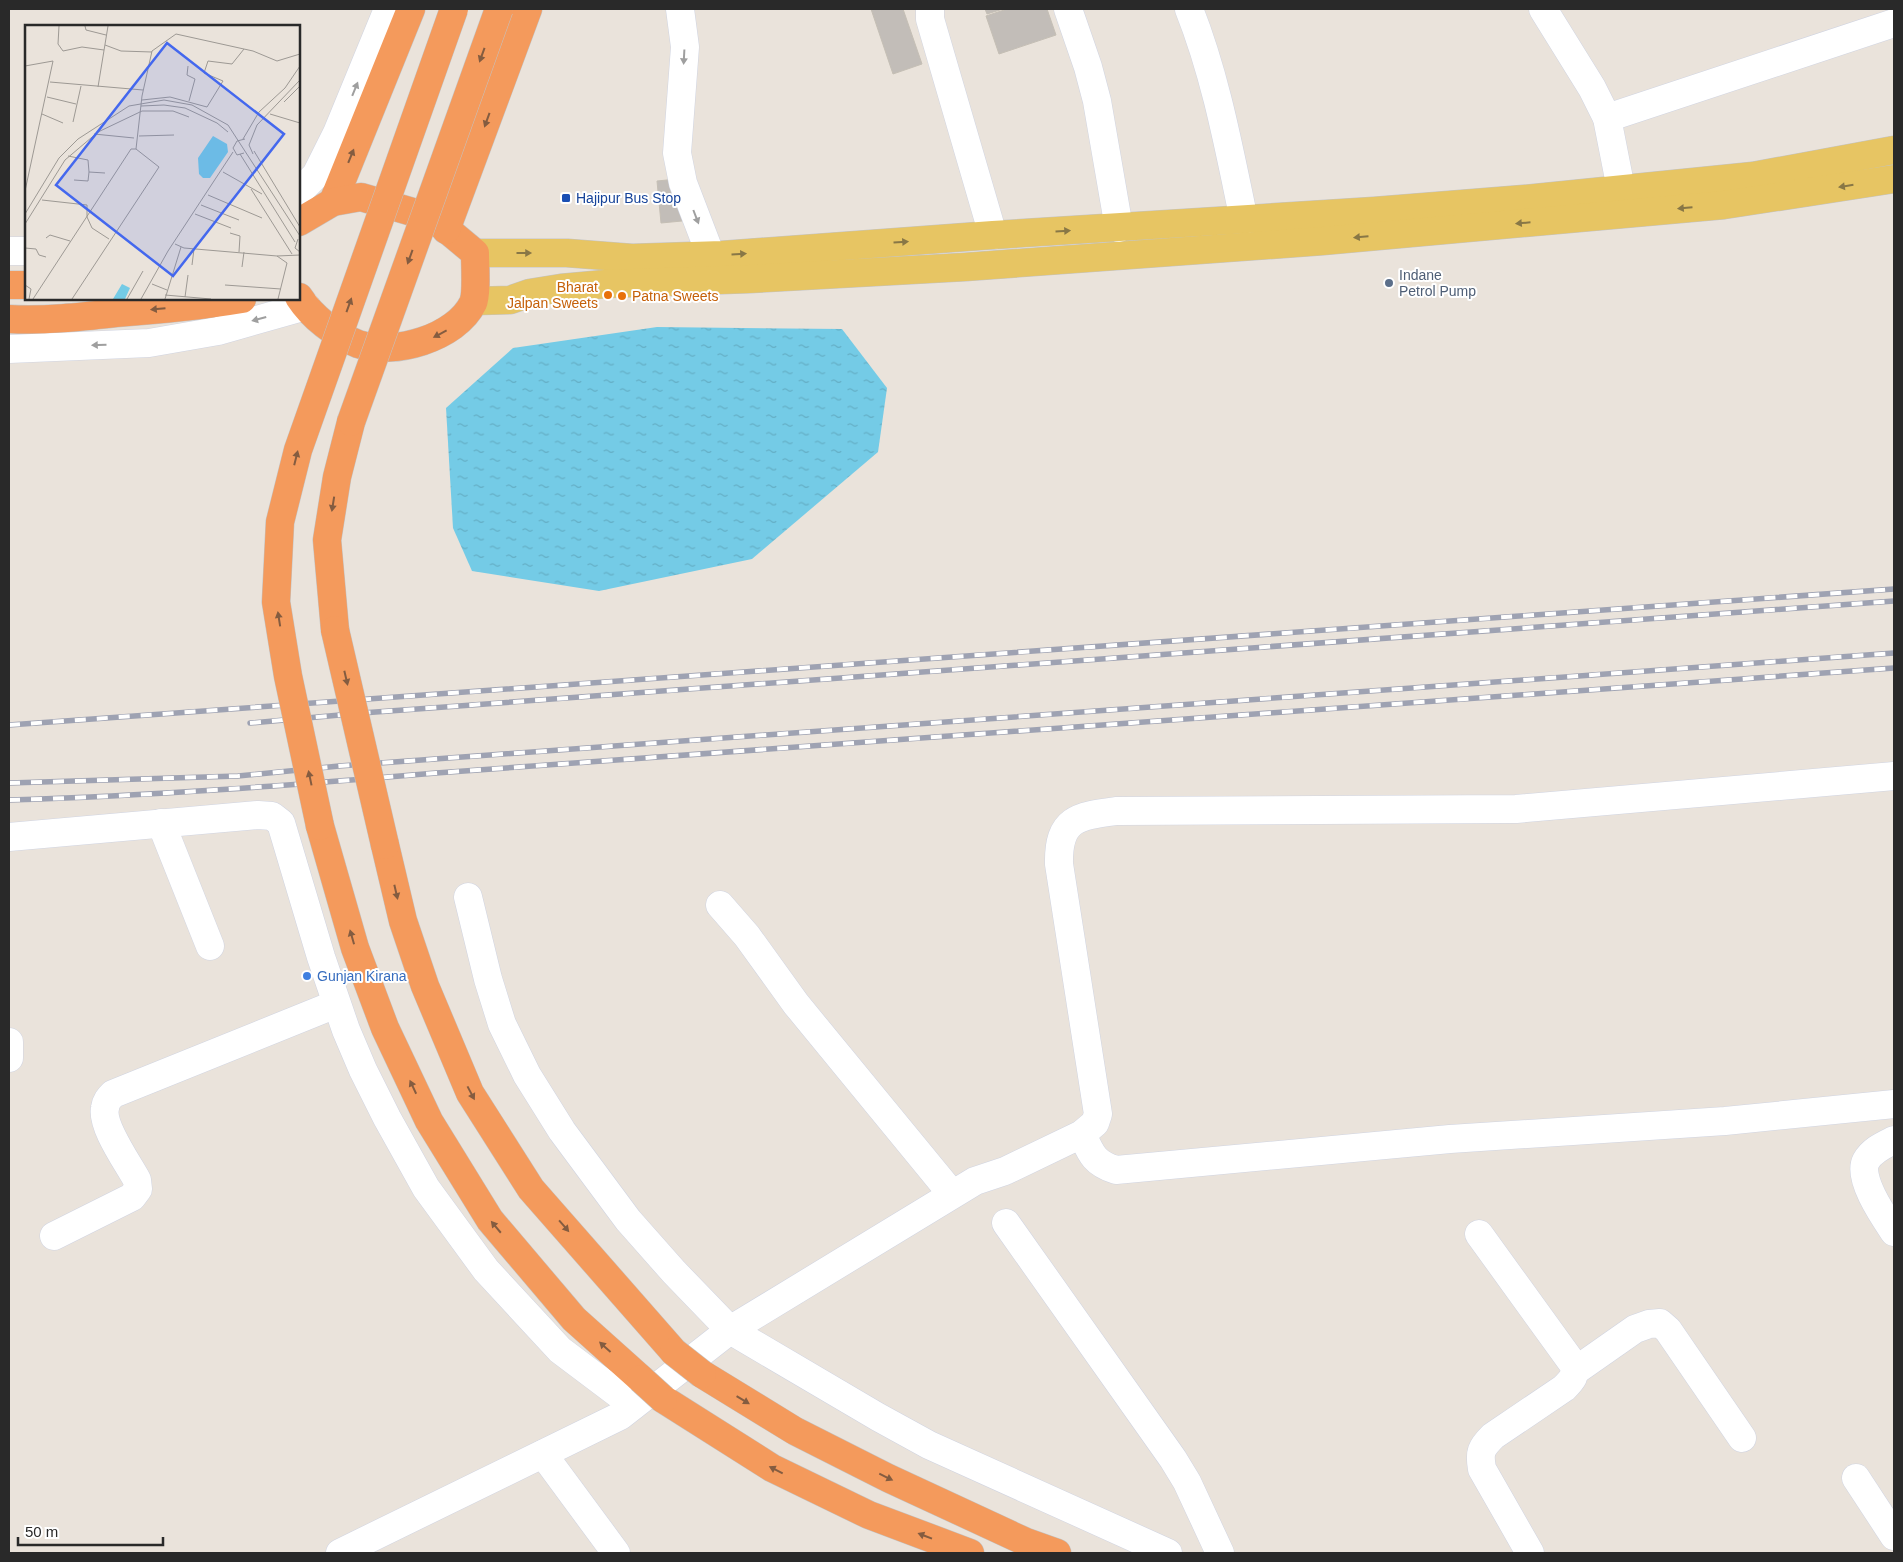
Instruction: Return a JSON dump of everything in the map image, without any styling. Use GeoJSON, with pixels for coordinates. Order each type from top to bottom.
{"type":"FeatureCollection","features":[{"type":"Feature","properties":{"kind":"highway"},"geometry":{"type":"LineString","coordinates":[[300,234],[311,207],[411,9]]}},
{"type":"Feature","properties":{"kind":"highway"},"geometry":{"type":"LineString","coordinates":[[454,9],[298,450],[280,522],[276,602],[288,676],[320,826],[355,948],[385,1028],[429,1121],[490,1220],[574,1319],[663,1399],[772,1468],[869,1515],[970,1553]]}},
{"type":"Feature","properties":{"kind":"highway"},"geometry":{"type":"LineString","coordinates":[[499,9],[351,422],[337,477],[327,540],[335,630],[403,921],[425,986],[470,1093],[531,1189],[674,1352],[702,1374],[812,1440],[888,1478],[1026,1542],[1058,1553]]}},
{"type":"Feature","properties":{"kind":"highway"},"geometry":{"type":"LineString","coordinates":[[446,230],[528,9]]}},
{"type":"Feature","properties":{"kind":"highway"},"geometry":{"type":"LineString","coordinates":[[302,302],[322,323],[359,344],[385,348],[416,343],[440,335],[464,317],[474,301],[475,253],[433,218],[361,197],[311,207]]}},
{"type":"Feature","properties":{"kind":"highway"},"geometry":{"type":"LineString","coordinates":[[9,285],[25,285]]}},
{"type":"Feature","properties":{"kind":"highway"},"geometry":{"type":"LineString","coordinates":[[18,320],[166,309],[234,300]]}},
{"type":"Feature","properties":{"kind":"main road"},"geometry":{"type":"LineString","coordinates":[[474,301],[510,300],[530,293],[605,284],[749,279],[994,265],[1440,218],[1621,189],[1753,176],[1894,150]]}},
{"type":"Feature","properties":{"kind":"main road"},"geometry":{"type":"LineString","coordinates":[[475,253],[567,253],[632,258],[711,256],[1244,220],[1440,218],[1724,205],[1894,179]]}},
{"type":"Feature","properties":{"kind":"street"},"geometry":{"type":"LineString","coordinates":[[311,207],[316,175],[337,133],[388,9]]}},
{"type":"Feature","properties":{"kind":"street"},"geometry":{"type":"LineString","coordinates":[[680,9],[685,47],[678,153],[683,183],[711,256]]}},
{"type":"Feature","properties":{"kind":"street"},"geometry":{"type":"LineString","coordinates":[[930,9],[930,19],[992,236]]}},
{"type":"Feature","properties":{"kind":"street"},"geometry":{"type":"LineString","coordinates":[[1068,9],[1088,66],[1097,101],[1119,228]]}},
{"type":"Feature","properties":{"kind":"street"},"geometry":{"type":"LineString","coordinates":[[1189,9],[1212,78],[1244,220]]}},
{"type":"Feature","properties":{"kind":"street"},"geometry":{"type":"LineString","coordinates":[[1543,9],[1592,88],[1607,118],[1621,189]]}},
{"type":"Feature","properties":{"kind":"street"},"geometry":{"type":"LineString","coordinates":[[1607,118],[1894,23]]}},
{"type":"Feature","properties":{"kind":"street"},"geometry":{"type":"LineString","coordinates":[[9,251],[25,251]]}},
{"type":"Feature","properties":{"kind":"street"},"geometry":{"type":"LineString","coordinates":[[9,349],[149,343],[218,330],[302,302]]}},
{"type":"Feature","properties":{"kind":"street"},"geometry":{"type":"LineString","coordinates":[[340,1553],[620,1416],[730,1330],[952,1194],[975,1181],[1005,1171],[1082,1134],[1094,1123],[1098,1114],[1058,850],[1062,835],[1070,824],[1080,817],[1117,811],[1516,809],[1894,776]]}},
{"type":"Feature","properties":{"kind":"street"},"geometry":{"type":"LineString","coordinates":[[9,837],[258,815],[272,816],[281,823],[336,1004],[363,1070],[426,1188],[486,1270],[560,1350],[633,1405]]}},
{"type":"Feature","properties":{"kind":"street"},"geometry":{"type":"LineString","coordinates":[[161,823],[210,946]]}},
{"type":"Feature","properties":{"kind":"street"},"geometry":{"type":"LineString","coordinates":[[468,897],[488,979],[502,1024],[527,1075],[562,1131],[628,1220],[674,1272],[730,1330],[929,1445],[1168,1553]]}},
{"type":"Feature","properties":{"kind":"street"},"geometry":{"type":"LineString","coordinates":[[720,905],[748,936],[796,1004],[952,1194]]}},
{"type":"Feature","properties":{"kind":"street"},"geometry":{"type":"LineString","coordinates":[[54,1236],[132,1197],[138,1189],[138,1180],[106,1123],[104,1109],[107,1100],[113,1094],[336,1004]]}},
{"type":"Feature","properties":{"kind":"street"},"geometry":{"type":"LineString","coordinates":[[9,1042],[9,1058]]}},
{"type":"Feature","properties":{"kind":"street"},"geometry":{"type":"LineString","coordinates":[[1082,1134],[1092,1156],[1102,1166],[1116,1170],[1450,1139],[1725,1121],[1894,1104]]}},
{"type":"Feature","properties":{"kind":"street"},"geometry":{"type":"LineString","coordinates":[[1894,1140],[1876,1149],[1866,1161],[1864,1174],[1870,1190],[1894,1232]]}},
{"type":"Feature","properties":{"kind":"street"},"geometry":{"type":"LineString","coordinates":[[1006,1223],[1173,1459],[1220,1553]]}},
{"type":"Feature","properties":{"kind":"street"},"geometry":{"type":"LineString","coordinates":[[1479,1234],[1573,1364],[1575,1371],[1572,1380],[1564,1388],[1493,1436],[1483,1445],[1480,1456],[1482,1469],[1530,1553]]}},
{"type":"Feature","properties":{"kind":"street"},"geometry":{"type":"LineString","coordinates":[[1575,1371],[1635,1328],[1660,1323],[1668,1330],[1742,1438]]}},
{"type":"Feature","properties":{"kind":"street"},"geometry":{"type":"LineString","coordinates":[[544,1454],[616,1553]]}},
{"type":"Feature","properties":{"kind":"street"},"geometry":{"type":"LineString","coordinates":[[1856,1478],[1894,1536]]}},
{"type":"Feature","properties":{"kind":"water"},"geometry":{"type":"Polygon","coordinates":[[[657,327],[842,329],[887,388],[878,452],[752,559],[599,591],[472,571],[453,528],[446,408],[513,348],[657,327]]]}},
{"type":"Feature","properties":{"kind":"building"},"geometry":{"type":"Polygon","coordinates":[[[871,9],[903,9],[922,64],[893,74],[871,9]]]}},
{"type":"Feature","properties":{"kind":"building"},"geometry":{"type":"Polygon","coordinates":[[[985,9],[1003,9],[987,14],[985,9]]]}},
{"type":"Feature","properties":{"kind":"building"},"geometry":{"type":"Polygon","coordinates":[[[1007,9],[1047,9],[1056,35],[999,54],[986,16],[1007,9]]]}},
{"type":"Feature","properties":{"kind":"building"},"geometry":{"type":"Polygon","coordinates":[[[677,179],[682,221],[661,223],[657,181],[677,179]]]}},
{"type":"Feature","properties":{"kind":"railway"},"geometry":{"type":"LineString","coordinates":[[9,725],[1894,589]]}},
{"type":"Feature","properties":{"kind":"railway"},"geometry":{"type":"LineString","coordinates":[[250,723],[362,713],[1894,601]]}},
{"type":"Feature","properties":{"kind":"railway"},"geometry":{"type":"LineString","coordinates":[[9,783],[238,776],[339,766],[1894,653]]}},
{"type":"Feature","properties":{"kind":"railway"},"geometry":{"type":"LineString","coordinates":[[9,800],[116,796],[329,782],[1894,668]]}},
{"type":"Feature","properties":{"kind":"place","name":"Hajipur Bus Stop"},"geometry":{"type":"Point","coordinates":[566,198]}},
{"type":"Feature","properties":{"kind":"place","name":"Indane Petrol Pump"},"geometry":{"type":"Point","coordinates":[1389,283]}},
{"type":"Feature","properties":{"kind":"place","name":"Bharat Jalpan Sweets"},"geometry":{"type":"Point","coordinates":[608,295]}},
{"type":"Feature","properties":{"kind":"place","name":"Patna Sweets"},"geometry":{"type":"Point","coordinates":[622,296]}},
{"type":"Feature","properties":{"kind":"place","name":"Gunjan Kirana"},"geometry":{"type":"Point","coordinates":[307,976]}}]}
